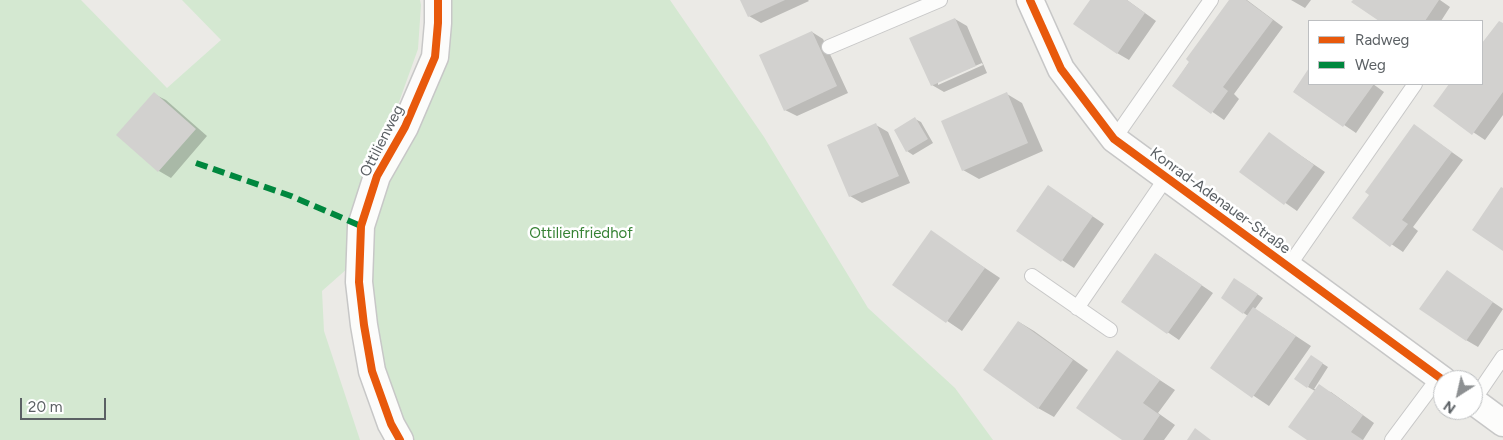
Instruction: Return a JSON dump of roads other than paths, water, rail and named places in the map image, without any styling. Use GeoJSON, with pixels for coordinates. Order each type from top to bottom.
{"type":"FeatureCollection","features":[{"type":"Feature","properties":{"kind":"street","name":"Ottilienweg"},"geometry":{"type":"LineString","coordinates":[[400,440],[391,424],[372,371],[364,326],[359,282],[362,226],[377,176],[405,127],[435,56],[438,0]]}},
{"type":"Feature","properties":{"kind":"street","name":"Konrad-Adenauer-Straße"},"geometry":{"type":"LineString","coordinates":[[1030,0],[1061,70],[1114,139],[1433,372]]}},
{"type":"Feature","properties":{"kind":"street"},"geometry":{"type":"LineString","coordinates":[[1483,408],[1503,423]]}},
{"type":"Feature","properties":{"kind":"lane"},"geometry":{"type":"LineString","coordinates":[[830,47],[940,0]]}},
{"type":"Feature","properties":{"kind":"lane"},"geometry":{"type":"LineString","coordinates":[[1114,139],[1211,0]]}},
{"type":"Feature","properties":{"kind":"lane","name":"Konrad-Adenauer-Straße"},"geometry":{"type":"LineString","coordinates":[[1288,267],[1414,85]]}},
{"type":"Feature","properties":{"kind":"lane","name":"Konrad-Adenauer-Straße"},"geometry":{"type":"LineString","coordinates":[[1077,308],[1166,178]]}},
{"type":"Feature","properties":{"kind":"lane"},"geometry":{"type":"LineString","coordinates":[[1032,276],[1110,330]]}},
{"type":"Feature","properties":{"kind":"lane"},"geometry":{"type":"LineString","coordinates":[[1483,386],[1503,356]]}},
{"type":"Feature","properties":{"kind":"lane","name":"Konrad-Adenauer-Straße"},"geometry":{"type":"LineString","coordinates":[[1392,440],[1433,388]]}},
{"type":"Feature","properties":{"kind":"park label","name":"Ottilienfriedhof"},"geometry":{"type":"Point","coordinates":[581,234]}}]}
